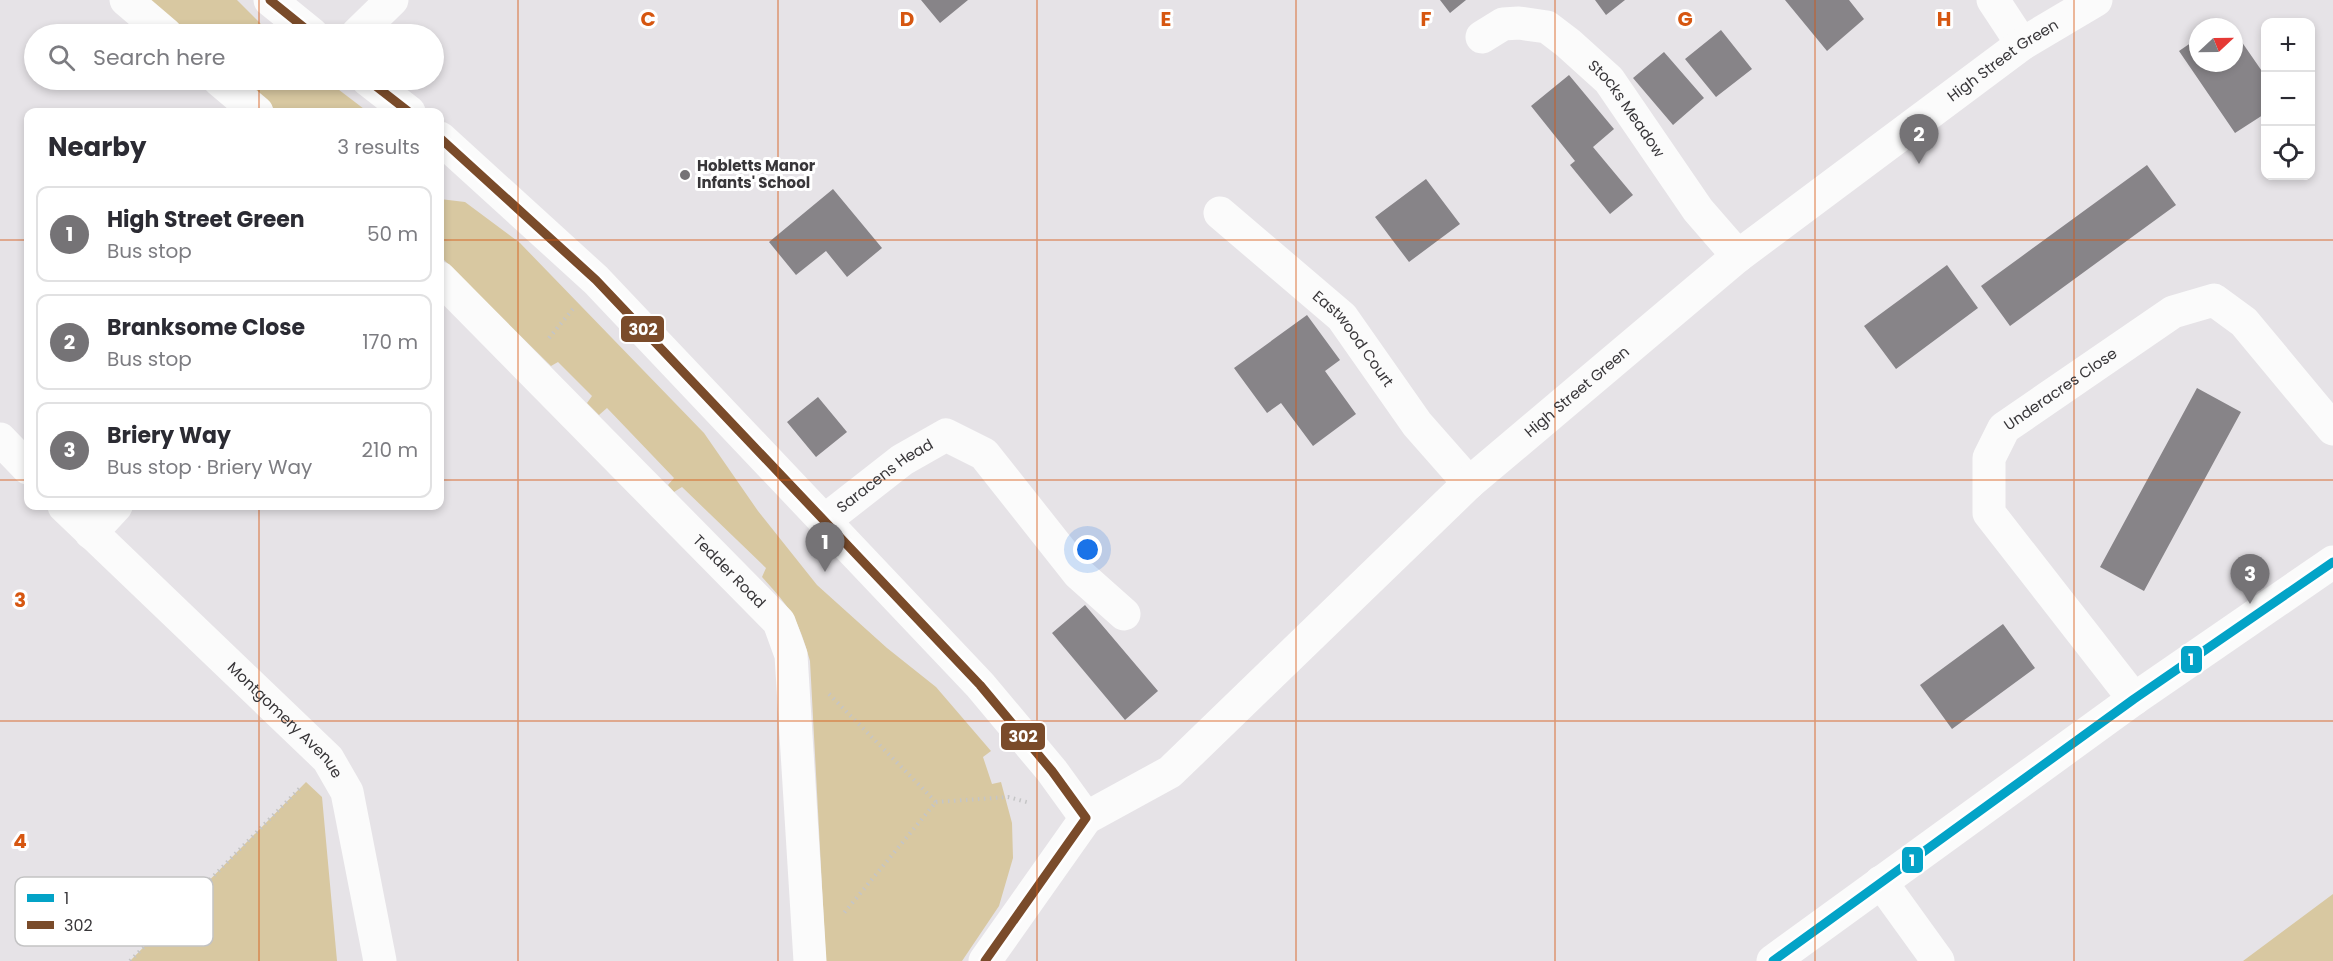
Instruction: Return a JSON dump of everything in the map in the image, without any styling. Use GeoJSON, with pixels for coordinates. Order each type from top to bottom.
{"type":"FeatureCollection","features":[{"type":"Feature","properties":{"kind":"street"},"geometry":{"type":"LineString","coordinates":[[126,0],[154,24]]}},
{"type":"Feature","properties":{"kind":"street"},"geometry":{"type":"LineString","coordinates":[[270,0],[300,24]]}},
{"type":"Feature","properties":{"kind":"street"},"geometry":{"type":"LineString","coordinates":[[367,24],[392,0]]}},
{"type":"Feature","properties":{"kind":"street"},"geometry":{"type":"LineString","coordinates":[[1993,0],[2022,44]]}},
{"type":"Feature","properties":{"kind":"street","name":"High Street Green"},"geometry":{"type":"LineString","coordinates":[[1086,818],[1170,772],[1469,483],[1738,256],[2022,44],[2096,0]]}},
{"type":"Feature","properties":{"kind":"street","name":"Stocks Meadow"},"geometry":{"type":"LineString","coordinates":[[1482,37],[1503,24],[1519,23],[1547,27],[1568,42],[1609,80],[1698,210],[1738,256]]}},
{"type":"Feature","properties":{"kind":"street"},"geometry":{"type":"LineString","coordinates":[[231,90],[252,108]]}},
{"type":"Feature","properties":{"kind":"street"},"geometry":{"type":"LineString","coordinates":[[381,90],[404,108]]}},
{"type":"Feature","properties":{"kind":"street"},"geometry":{"type":"LineString","coordinates":[[444,142],[596,280],[824,520],[980,685],[1052,771],[1086,818],[985,961]]}},
{"type":"Feature","properties":{"kind":"street","name":"Eastwood Court"},"geometry":{"type":"LineString","coordinates":[[1220,213],[1342,317],[1418,424],[1469,483]]}},
{"type":"Feature","properties":{"kind":"street","name":"Tedder Road"},"geometry":{"type":"LineString","coordinates":[[444,282],[779,622],[790,656],[810,957]]}},
{"type":"Feature","properties":{"kind":"street","name":"Underacres Close"},"geometry":{"type":"LineString","coordinates":[[2134,699],[1989,513],[1989,458],[2004,428],[2173,312],[2214,300],[2244,322],[2333,429]]}},
{"type":"Feature","properties":{"kind":"street","name":"Saracens Head"},"geometry":{"type":"LineString","coordinates":[[824,520],[902,460],[946,435],[984,454],[1079,574],[1124,614]]}},
{"type":"Feature","properties":{"kind":"street"},"geometry":{"type":"LineString","coordinates":[[0,439],[24,464]]}},
{"type":"Feature","properties":{"kind":"street","name":"Montgomery Avenue"},"geometry":{"type":"LineString","coordinates":[[68,510],[328,759],[347,792],[380,961]]}},
{"type":"Feature","properties":{"kind":"street"},"geometry":{"type":"LineString","coordinates":[[91,533],[112,510]]}},
{"type":"Feature","properties":{"kind":"street"},"geometry":{"type":"LineString","coordinates":[[1773,961],[2134,699],[2333,562]]}},
{"type":"Feature","properties":{"kind":"street"},"geometry":{"type":"LineString","coordinates":[[1881,882],[1938,961]]}},
{"type":"Feature","properties":{"kind":"path"},"geometry":{"type":"LineString","coordinates":[[527,365],[596,280]]}},
{"type":"Feature","properties":{"kind":"path"},"geometry":{"type":"LineString","coordinates":[[790,656],[936,802]]}},
{"type":"Feature","properties":{"kind":"path"},"geometry":{"type":"LineString","coordinates":[[212,877],[328,759]]}},
{"type":"Feature","properties":{"kind":"path"},"geometry":{"type":"LineString","coordinates":[[810,957],[936,802],[1008,797],[1086,818]]}},
{"type":"Feature","properties":{"kind":"path"},"geometry":{"type":"LineString","coordinates":[[130,961],[145,946]]}},
{"type":"Feature","properties":{"kind":"shaded area"},"geometry":{"type":"Polygon","coordinates":[[[147,0],[237,0],[261,24],[169,24],[147,0]]]}},
{"type":"Feature","properties":{"kind":"shaded area"},"geometry":{"type":"Polygon","coordinates":[[[240,90],[339,90],[363,108],[263,108],[240,90]]]}},
{"type":"Feature","properties":{"kind":"shaded area"},"geometry":{"type":"Polygon","coordinates":[[[444,199],[465,202],[520,243],[704,433],[758,511],[817,585],[887,648],[936,687],[991,751],[983,757],[992,784],[1001,782],[1012,823],[1013,858],[999,906],[962,961],[826,961],[810,661],[802,634],[787,606],[762,577],[766,568],[682,487],[674,492],[668,485],[674,478],[607,408],[599,415],[587,403],[592,396],[558,362],[551,366],[444,260],[444,199]]]}},
{"type":"Feature","properties":{"kind":"shaded area"},"geometry":{"type":"Polygon","coordinates":[[[306,782],[322,797],[337,961],[130,961],[145,946],[213,946],[213,877],[306,782]]]}},
{"type":"Feature","properties":{"kind":"shaded area"},"geometry":{"type":"Polygon","coordinates":[[[2333,894],[2333,961],[2243,961],[2333,894]]]}},
{"type":"Feature","properties":{"kind":"building"},"geometry":{"type":"Polygon","coordinates":[[[921,0],[968,0],[940,23],[921,0]]]}},
{"type":"Feature","properties":{"kind":"building"},"geometry":{"type":"Polygon","coordinates":[[[1440,0],[1466,0],[1450,13],[1440,0]]]}},
{"type":"Feature","properties":{"kind":"building"},"geometry":{"type":"Polygon","coordinates":[[[1595,0],[1625,0],[1606,15],[1595,0]]]}},
{"type":"Feature","properties":{"kind":"building"},"geometry":{"type":"Polygon","coordinates":[[[1785,0],[1849,0],[1864,19],[1827,51],[1785,0]]]}},
{"type":"Feature","properties":{"kind":"building"},"geometry":{"type":"Polygon","coordinates":[[[1721,30],[1752,69],[1716,97],[1685,59],[1721,30]]]}},
{"type":"Feature","properties":{"kind":"building"},"geometry":{"type":"Polygon","coordinates":[[[2189,44],[2189,66],[2179,51],[2189,44]]]}},
{"type":"Feature","properties":{"kind":"building"},"geometry":{"type":"Polygon","coordinates":[[[2243,44],[2261,70],[2261,116],[2235,133],[2193,72],[2243,72],[2243,44]]]}},
{"type":"Feature","properties":{"kind":"building"},"geometry":{"type":"Polygon","coordinates":[[[1664,52],[1704,98],[1673,125],[1633,78],[1664,52]]]}},
{"type":"Feature","properties":{"kind":"building"},"geometry":{"type":"Polygon","coordinates":[[[1569,75],[1614,129],[1593,147],[1633,195],[1610,214],[1570,165],[1575,161],[1531,106],[1569,75]]]}},
{"type":"Feature","properties":{"kind":"building"},"geometry":{"type":"Polygon","coordinates":[[[2147,165],[2176,205],[2010,326],[1981,286],[2147,165]]]}},
{"type":"Feature","properties":{"kind":"building"},"geometry":{"type":"Polygon","coordinates":[[[1426,179],[1460,224],[1409,262],[1375,217],[1426,179]]]}},
{"type":"Feature","properties":{"kind":"building"},"geometry":{"type":"Polygon","coordinates":[[[833,189],[882,248],[847,277],[826,251],[796,275],[769,242],[833,189]]]}},
{"type":"Feature","properties":{"kind":"building"},"geometry":{"type":"Polygon","coordinates":[[[1947,265],[1978,308],[1896,369],[1864,326],[1947,265]]]}},
{"type":"Feature","properties":{"kind":"building"},"geometry":{"type":"Polygon","coordinates":[[[1307,315],[1340,360],[1325,371],[1356,414],[1313,446],[1281,403],[1267,413],[1234,368],[1307,315]]]}},
{"type":"Feature","properties":{"kind":"building"},"geometry":{"type":"Polygon","coordinates":[[[2197,388],[2241,412],[2144,591],[2100,567],[2197,388]]]}},
{"type":"Feature","properties":{"kind":"building"},"geometry":{"type":"Polygon","coordinates":[[[818,397],[847,432],[816,457],[787,422],[818,397]]]}},
{"type":"Feature","properties":{"kind":"building"},"geometry":{"type":"Polygon","coordinates":[[[1085,605],[1158,691],[1125,720],[1052,633],[1085,605]]]}},
{"type":"Feature","properties":{"kind":"building"},"geometry":{"type":"Polygon","coordinates":[[[2003,624],[2035,668],[1952,729],[1920,685],[2003,624]]]}},
{"type":"Feature","properties":{"kind":"transit line","name":"302"},"geometry":{"type":"LineString","coordinates":[[270,0],[300,24]]}},
{"type":"Feature","properties":{"kind":"transit line","name":"302"},"geometry":{"type":"LineString","coordinates":[[381,90],[404,108]]}},
{"type":"Feature","properties":{"kind":"transit line","name":"302"},"geometry":{"type":"LineString","coordinates":[[444,142],[596,280],[980,685],[1052,771],[1086,818],[985,961]]}},
{"type":"Feature","properties":{"kind":"transit line","name":"1"},"geometry":{"type":"LineString","coordinates":[[1773,961],[2134,699],[2333,562]]}},
{"type":"Feature","properties":{"kind":"place","name":"Branksome Close"},"geometry":{"type":"Point","coordinates":[1919,164]}},
{"type":"Feature","properties":{"kind":"place","name":"Hobletts Manor Infants' School"},"geometry":{"type":"Point","coordinates":[685,175]}},
{"type":"Feature","properties":{"kind":"place","name":"High Street Green"},"geometry":{"type":"Point","coordinates":[825,572]}},
{"type":"Feature","properties":{"kind":"place","name":"Briery Way"},"geometry":{"type":"Point","coordinates":[2250,604]}}]}
